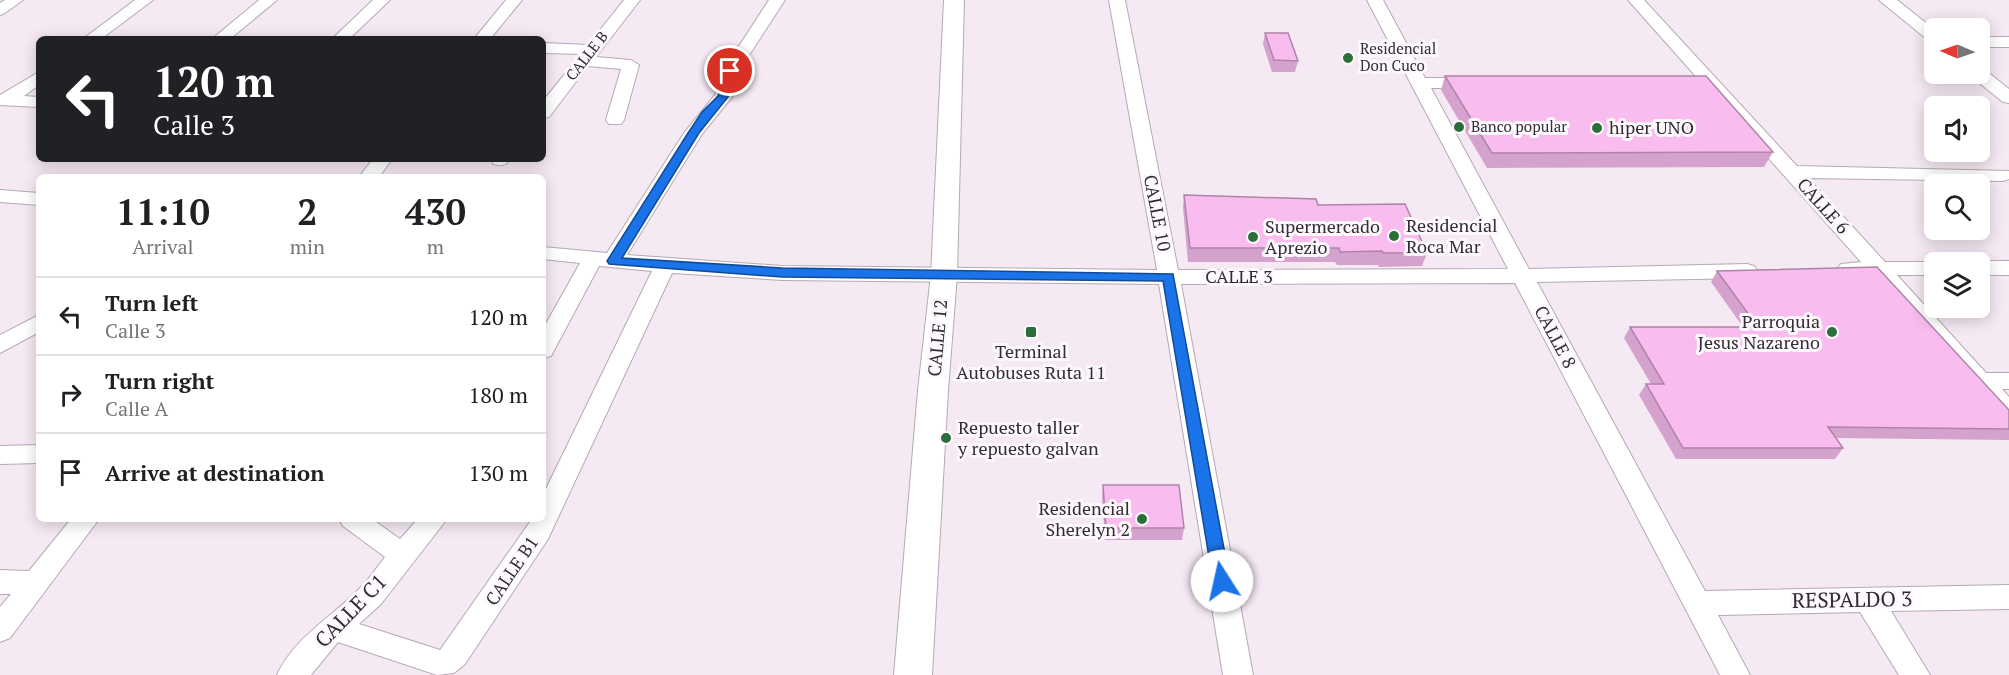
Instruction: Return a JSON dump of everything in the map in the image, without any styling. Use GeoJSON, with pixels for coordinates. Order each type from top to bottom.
{"type":"FeatureCollection","features":[{"type":"Feature","properties":{"kind":"main road","name":"CALLE 12"},"geometry":{"type":"LineString","coordinates":[[913,675],[933,390],[944,274],[954,0]]}},
{"type":"Feature","properties":{"kind":"street"},"geometry":{"type":"LineString","coordinates":[[0,10],[15,0]]}},
{"type":"Feature","properties":{"kind":"street"},"geometry":{"type":"LineString","coordinates":[[96,36],[145,0]]}},
{"type":"Feature","properties":{"kind":"street"},"geometry":{"type":"LineString","coordinates":[[224,36],[269,0]]}},
{"type":"Feature","properties":{"kind":"street"},"geometry":{"type":"LineString","coordinates":[[342,36],[382,0]]}},
{"type":"Feature","properties":{"kind":"street"},"geometry":{"type":"LineString","coordinates":[[484,36],[514,0]]}},
{"type":"Feature","properties":{"kind":"street","name":"CALLE B"},"geometry":{"type":"LineString","coordinates":[[546,109],[632,0]]}},
{"type":"Feature","properties":{"kind":"street"},"geometry":{"type":"LineString","coordinates":[[546,346],[603,260],[698,126],[723,97],[732,69],[777,0]]}},
{"type":"Feature","properties":{"kind":"street","name":"CALLE 10"},"geometry":{"type":"LineString","coordinates":[[1117,0],[1169,277],[1238,675]]}},
{"type":"Feature","properties":{"kind":"street","name":"CALLE 8"},"geometry":{"type":"LineString","coordinates":[[1375,0],[1735,675]]}},
{"type":"Feature","properties":{"kind":"street","name":"CALLE 6"},"geometry":{"type":"LineString","coordinates":[[1636,0],[2009,413]]}},
{"type":"Feature","properties":{"kind":"street"},"geometry":{"type":"LineString","coordinates":[[1887,0],[1924,29]]}},
{"type":"Feature","properties":{"kind":"street"},"geometry":{"type":"LineString","coordinates":[[1990,42],[2009,42]]}},
{"type":"Feature","properties":{"kind":"street"},"geometry":{"type":"LineString","coordinates":[[546,49],[627,63],[632,66],[615,120]]}},
{"type":"Feature","properties":{"kind":"street"},"geometry":{"type":"LineString","coordinates":[[3,100],[36,79]]}},
{"type":"Feature","properties":{"kind":"street"},"geometry":{"type":"LineString","coordinates":[[1419,83],[1489,83]]}},
{"type":"Feature","properties":{"kind":"street"},"geometry":{"type":"LineString","coordinates":[[1687,83],[1710,83]]}},
{"type":"Feature","properties":{"kind":"street"},"geometry":{"type":"LineString","coordinates":[[1990,83],[2009,98]]}},
{"type":"Feature","properties":{"kind":"street"},"geometry":{"type":"LineString","coordinates":[[3,100],[36,102]]}},
{"type":"Feature","properties":{"kind":"street"},"geometry":{"type":"LineString","coordinates":[[371,174],[381,162]]}},
{"type":"Feature","properties":{"kind":"street"},"geometry":{"type":"LineString","coordinates":[[1793,172],[2003,175]]}},
{"type":"Feature","properties":{"kind":"street"},"geometry":{"type":"LineString","coordinates":[[0,196],[36,199]]}},
{"type":"Feature","properties":{"kind":"street","name":"CALLE 3"},"geometry":{"type":"LineString","coordinates":[[546,253],[664,266],[782,273],[1169,277],[1523,276],[1763,271]]}},
{"type":"Feature","properties":{"kind":"street","name":"CALLE B1"},"geometry":{"type":"LineString","coordinates":[[546,516],[664,266]]}},
{"type":"Feature","properties":{"kind":"street"},"geometry":{"type":"LineString","coordinates":[[1833,269],[1924,268]]}},
{"type":"Feature","properties":{"kind":"street"},"geometry":{"type":"LineString","coordinates":[[1990,268],[2009,268]]}},
{"type":"Feature","properties":{"kind":"street"},"geometry":{"type":"LineString","coordinates":[[0,345],[36,324]]}},
{"type":"Feature","properties":{"kind":"street"},"geometry":{"type":"LineString","coordinates":[[1980,381],[2009,381]]}},
{"type":"Feature","properties":{"kind":"street"},"geometry":{"type":"LineString","coordinates":[[0,454],[36,454]]}},
{"type":"Feature","properties":{"kind":"street"},"geometry":{"type":"LineString","coordinates":[[0,629],[84,522]]}},
{"type":"Feature","properties":{"kind":"street"},"geometry":{"type":"LineString","coordinates":[[356,522],[402,555]]}},
{"type":"Feature","properties":{"kind":"street","name":"CALLE C1"},"geometry":{"type":"LineString","coordinates":[[292,675],[333,628],[371,596],[402,555],[431,522]]}},
{"type":"Feature","properties":{"kind":"street","name":"CALLE B1"},"geometry":{"type":"LineString","coordinates":[[333,628],[444,664],[456,655],[543,522]]}},
{"type":"Feature","properties":{"kind":"street"},"geometry":{"type":"LineString","coordinates":[[0,582],[37,583]]}},
{"type":"Feature","properties":{"kind":"street","name":"RESPALDO 3"},"geometry":{"type":"LineString","coordinates":[[1695,603],[2009,597]]}},
{"type":"Feature","properties":{"kind":"street"},"geometry":{"type":"LineString","coordinates":[[1868,600],[1915,675]]}},
{"type":"Feature","properties":{"kind":"building"},"geometry":{"type":"Polygon","coordinates":[[[1265,33],[1288,33],[1298,61],[1274,60],[1265,33]]]}},
{"type":"Feature","properties":{"kind":"building","name":"hiper UNO"},"geometry":{"type":"Polygon","coordinates":[[[1445,76],[1706,76],[1773,152],[1492,153],[1445,76]]]}},
{"type":"Feature","properties":{"kind":"building"},"geometry":{"type":"Polygon","coordinates":[[[1184,195],[1316,199],[1318,205],[1405,204],[1427,253],[1340,252],[1339,248],[1190,248],[1184,195]]]}},
{"type":"Feature","properties":{"kind":"building"},"geometry":{"type":"Polygon","coordinates":[[[1877,267],[2009,410],[2009,429],[1828,427],[1843,448],[1683,448],[1646,384],[1664,384],[1630,327],[1758,327],[1717,271],[1877,267]]]}},
{"type":"Feature","properties":{"kind":"building","name":"Residencial Sherelyn 2"},"geometry":{"type":"Polygon","coordinates":[[[1103,485],[1179,485],[1184,528],[1106,528],[1103,485]]]}},
{"type":"Feature","properties":{"kind":"place","name":"Residencial Don Cuco"},"geometry":{"type":"Point","coordinates":[1348,58]}},
{"type":"Feature","properties":{"kind":"place","name":"Banco popular"},"geometry":{"type":"Point","coordinates":[1459,127]}},
{"type":"Feature","properties":{"kind":"place","name":"hiper UNO"},"geometry":{"type":"Point","coordinates":[1597,128]}},
{"type":"Feature","properties":{"kind":"place","name":"Residencial Roca Mar"},"geometry":{"type":"Point","coordinates":[1394,236]}},
{"type":"Feature","properties":{"kind":"place","name":"Supermercado Aprezio"},"geometry":{"type":"Point","coordinates":[1253,237]}},
{"type":"Feature","properties":{"kind":"place","name":"Terminal Autobuses Ruta 11"},"geometry":{"type":"Point","coordinates":[1031,332]}},
{"type":"Feature","properties":{"kind":"place","name":"Parroquia Jesus Nazareno"},"geometry":{"type":"Point","coordinates":[1832,332]}},
{"type":"Feature","properties":{"kind":"place","name":"Repuesto taller y repuesto galvan"},"geometry":{"type":"Point","coordinates":[946,438]}},
{"type":"Feature","properties":{"kind":"place","name":"Residencial Sherelyn 2"},"geometry":{"type":"Point","coordinates":[1142,519]}},
{"type":"Feature","properties":{"kind":"route"},"geometry":{"type":"LineString","coordinates":[[730,71],[723,97],[693,133],[613,261],[782,273],[1169,277],[1222,581]]}}]}
